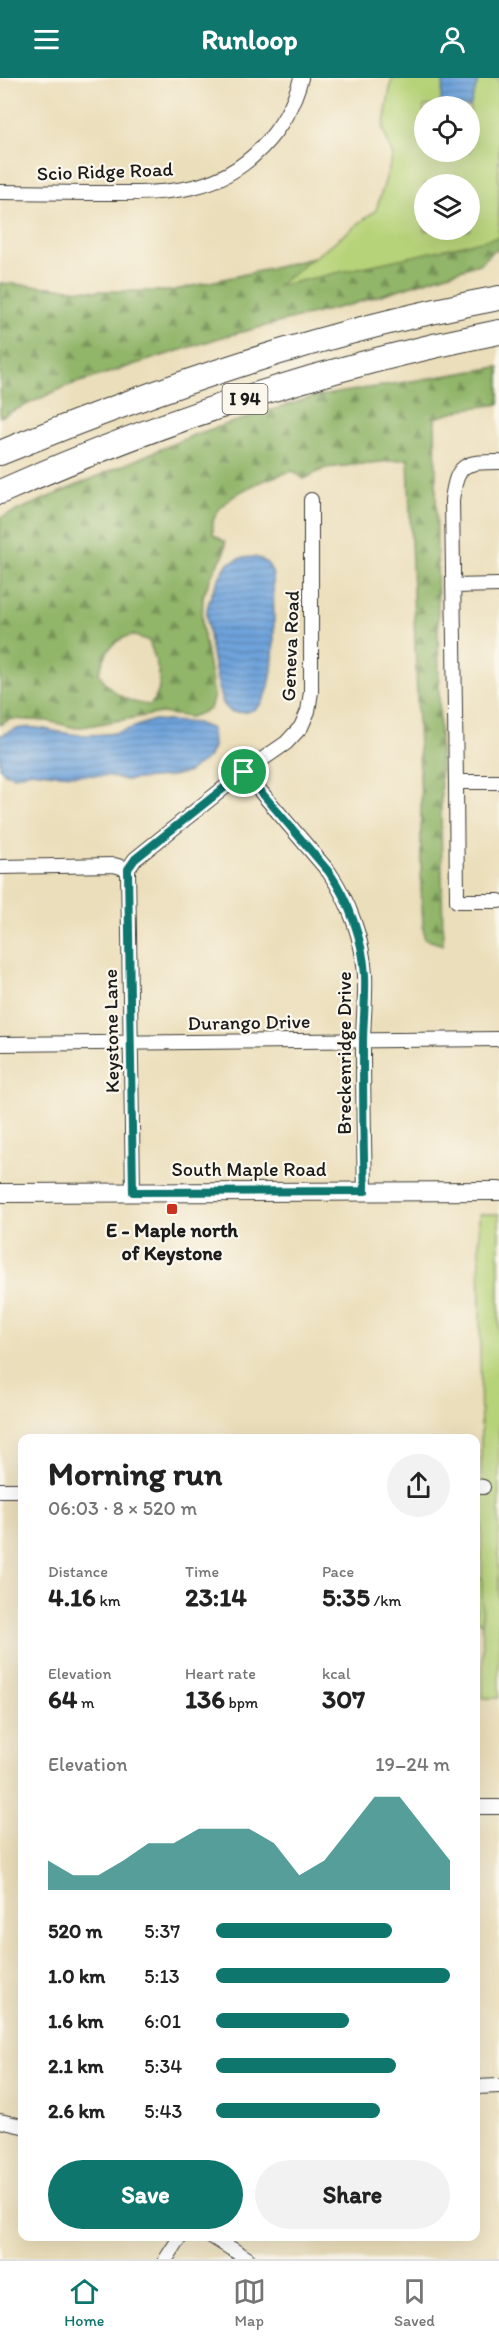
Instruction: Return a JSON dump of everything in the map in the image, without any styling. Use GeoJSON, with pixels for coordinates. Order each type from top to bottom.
{"type":"FeatureCollection","features":[{"type":"Feature","properties":{"kind":"highway","name":"I 94"},"geometry":{"type":"LineString","coordinates":[[0,453],[208,374],[340,333],[499,298]]}},
{"type":"Feature","properties":{"kind":"highway","name":"I 94"},"geometry":{"type":"LineString","coordinates":[[0,492],[119,442],[270,390],[421,348],[499,332]]}},
{"type":"Feature","properties":{"kind":"street","name":"Scio Ridge Road"},"geometry":{"type":"LineString","coordinates":[[0,192],[138,193],[193,187],[224,176],[251,158],[277,132],[297,92],[301,78]]}},
{"type":"Feature","properties":{"kind":"street"},"geometry":{"type":"LineString","coordinates":[[499,462],[474,462],[466,465],[457,475],[452,500],[457,901],[499,901]]}},
{"type":"Feature","properties":{"kind":"street","name":"Geneva Road"},"geometry":{"type":"LineString","coordinates":[[128,869],[135,859],[244,772],[286,743],[301,727],[308,711],[312,674],[310,500]]}},
{"type":"Feature","properties":{"kind":"street"},"geometry":{"type":"LineString","coordinates":[[453,586],[499,585]]}},
{"type":"Feature","properties":{"kind":"street","name":"Breckenridge Drive"},"geometry":{"type":"LineString","coordinates":[[244,772],[339,886],[362,953],[365,976],[363,1040],[365,1191]]}},
{"type":"Feature","properties":{"kind":"street"},"geometry":{"type":"LineString","coordinates":[[456,782],[499,782]]}},
{"type":"Feature","properties":{"kind":"street"},"geometry":{"type":"LineString","coordinates":[[0,867],[114,865],[128,869]]}},
{"type":"Feature","properties":{"kind":"street","name":"Keystone Lane"},"geometry":{"type":"LineString","coordinates":[[128,869],[133,1192]]}},
{"type":"Feature","properties":{"kind":"street","name":"Durango Drive"},"geometry":{"type":"LineString","coordinates":[[0,1044],[499,1039]]}},
{"type":"Feature","properties":{"kind":"street","name":"South Maple Road"},"geometry":{"type":"LineString","coordinates":[[0,1194],[499,1191]]}},
{"type":"Feature","properties":{"kind":"street"},"geometry":{"type":"LineString","coordinates":[[0,1491],[18,1490]]}},
{"type":"Feature","properties":{"kind":"street"},"geometry":{"type":"LineString","coordinates":[[480,1807],[499,1808]]}},
{"type":"Feature","properties":{"kind":"street"},"geometry":{"type":"LineString","coordinates":[[480,2087],[499,2086]]}},
{"type":"Feature","properties":{"kind":"street"},"geometry":{"type":"LineString","coordinates":[[0,2121],[18,2125]]}},
{"type":"Feature","properties":{"kind":"street"},"geometry":{"type":"LineString","coordinates":[[166,2259],[177,2241]]}},
{"type":"Feature","properties":{"kind":"street"},"geometry":{"type":"LineString","coordinates":[[219,2241],[248,2259]]}},
{"type":"Feature","properties":{"kind":"green space"},"geometry":{"type":"Polygon","coordinates":[[[392,78],[499,78],[499,237],[277,286],[376,210],[393,156],[383,129],[392,78]]]}},
{"type":"Feature","properties":{"kind":"green space"},"geometry":{"type":"Polygon","coordinates":[[[499,126],[499,250],[492,251],[482,263],[353,304],[222,337],[67,386],[0,417],[0,283],[97,291],[171,291],[281,266],[414,231],[414,240],[480,240],[480,194],[499,126]]]}},
{"type":"Feature","properties":{"kind":"green space"},"geometry":{"type":"Polygon","coordinates":[[[499,367],[499,404],[464,409],[435,418],[443,945],[424,939],[408,459],[325,468],[304,479],[293,471],[236,494],[219,510],[213,521],[213,534],[225,542],[224,555],[216,566],[203,596],[202,625],[214,695],[210,709],[191,717],[161,713],[76,728],[48,721],[10,719],[0,725],[0,518],[196,434],[313,397],[499,367]],[[133,635],[119,640],[110,648],[99,673],[120,696],[150,705],[158,691],[159,674],[149,641],[133,635]]]}},
{"type":"Feature","properties":{"kind":"green space"},"geometry":{"type":"Polygon","coordinates":[[[479,1214],[499,1214],[499,1698],[483,1698],[479,1214]]]}},
{"type":"Feature","properties":{"kind":"green space"},"geometry":{"type":"Polygon","coordinates":[[[489,1577],[489,1627],[480,1621],[480,1579],[489,1577]]]}},
{"type":"Feature","properties":{"kind":"water"},"geometry":{"type":"Polygon","coordinates":[[[444,78],[479,78],[473,96],[441,96],[444,78]]]}},
{"type":"Feature","properties":{"kind":"water"},"geometry":{"type":"Polygon","coordinates":[[[254,557],[267,563],[273,576],[273,662],[267,693],[261,704],[247,712],[231,712],[224,705],[219,688],[210,643],[207,610],[215,585],[228,563],[241,558],[254,557]]]}},
{"type":"Feature","properties":{"kind":"water"},"geometry":{"type":"Polygon","coordinates":[[[155,720],[197,723],[212,729],[213,747],[208,758],[187,773],[125,780],[110,776],[31,771],[14,776],[5,773],[0,767],[0,736],[11,731],[32,728],[75,735],[103,734],[124,731],[155,720]]]}},
{"type":"Feature","properties":{"kind":"place","name":"E - Maple north of Keystone"},"geometry":{"type":"Point","coordinates":[172,1209]}},
{"type":"Feature","properties":{"kind":"route"},"geometry":{"type":"LineString","coordinates":[[244,772],[339,886],[362,953],[365,976],[363,1040],[365,1191],[133,1192],[128,869],[135,859],[244,772]]}}]}
